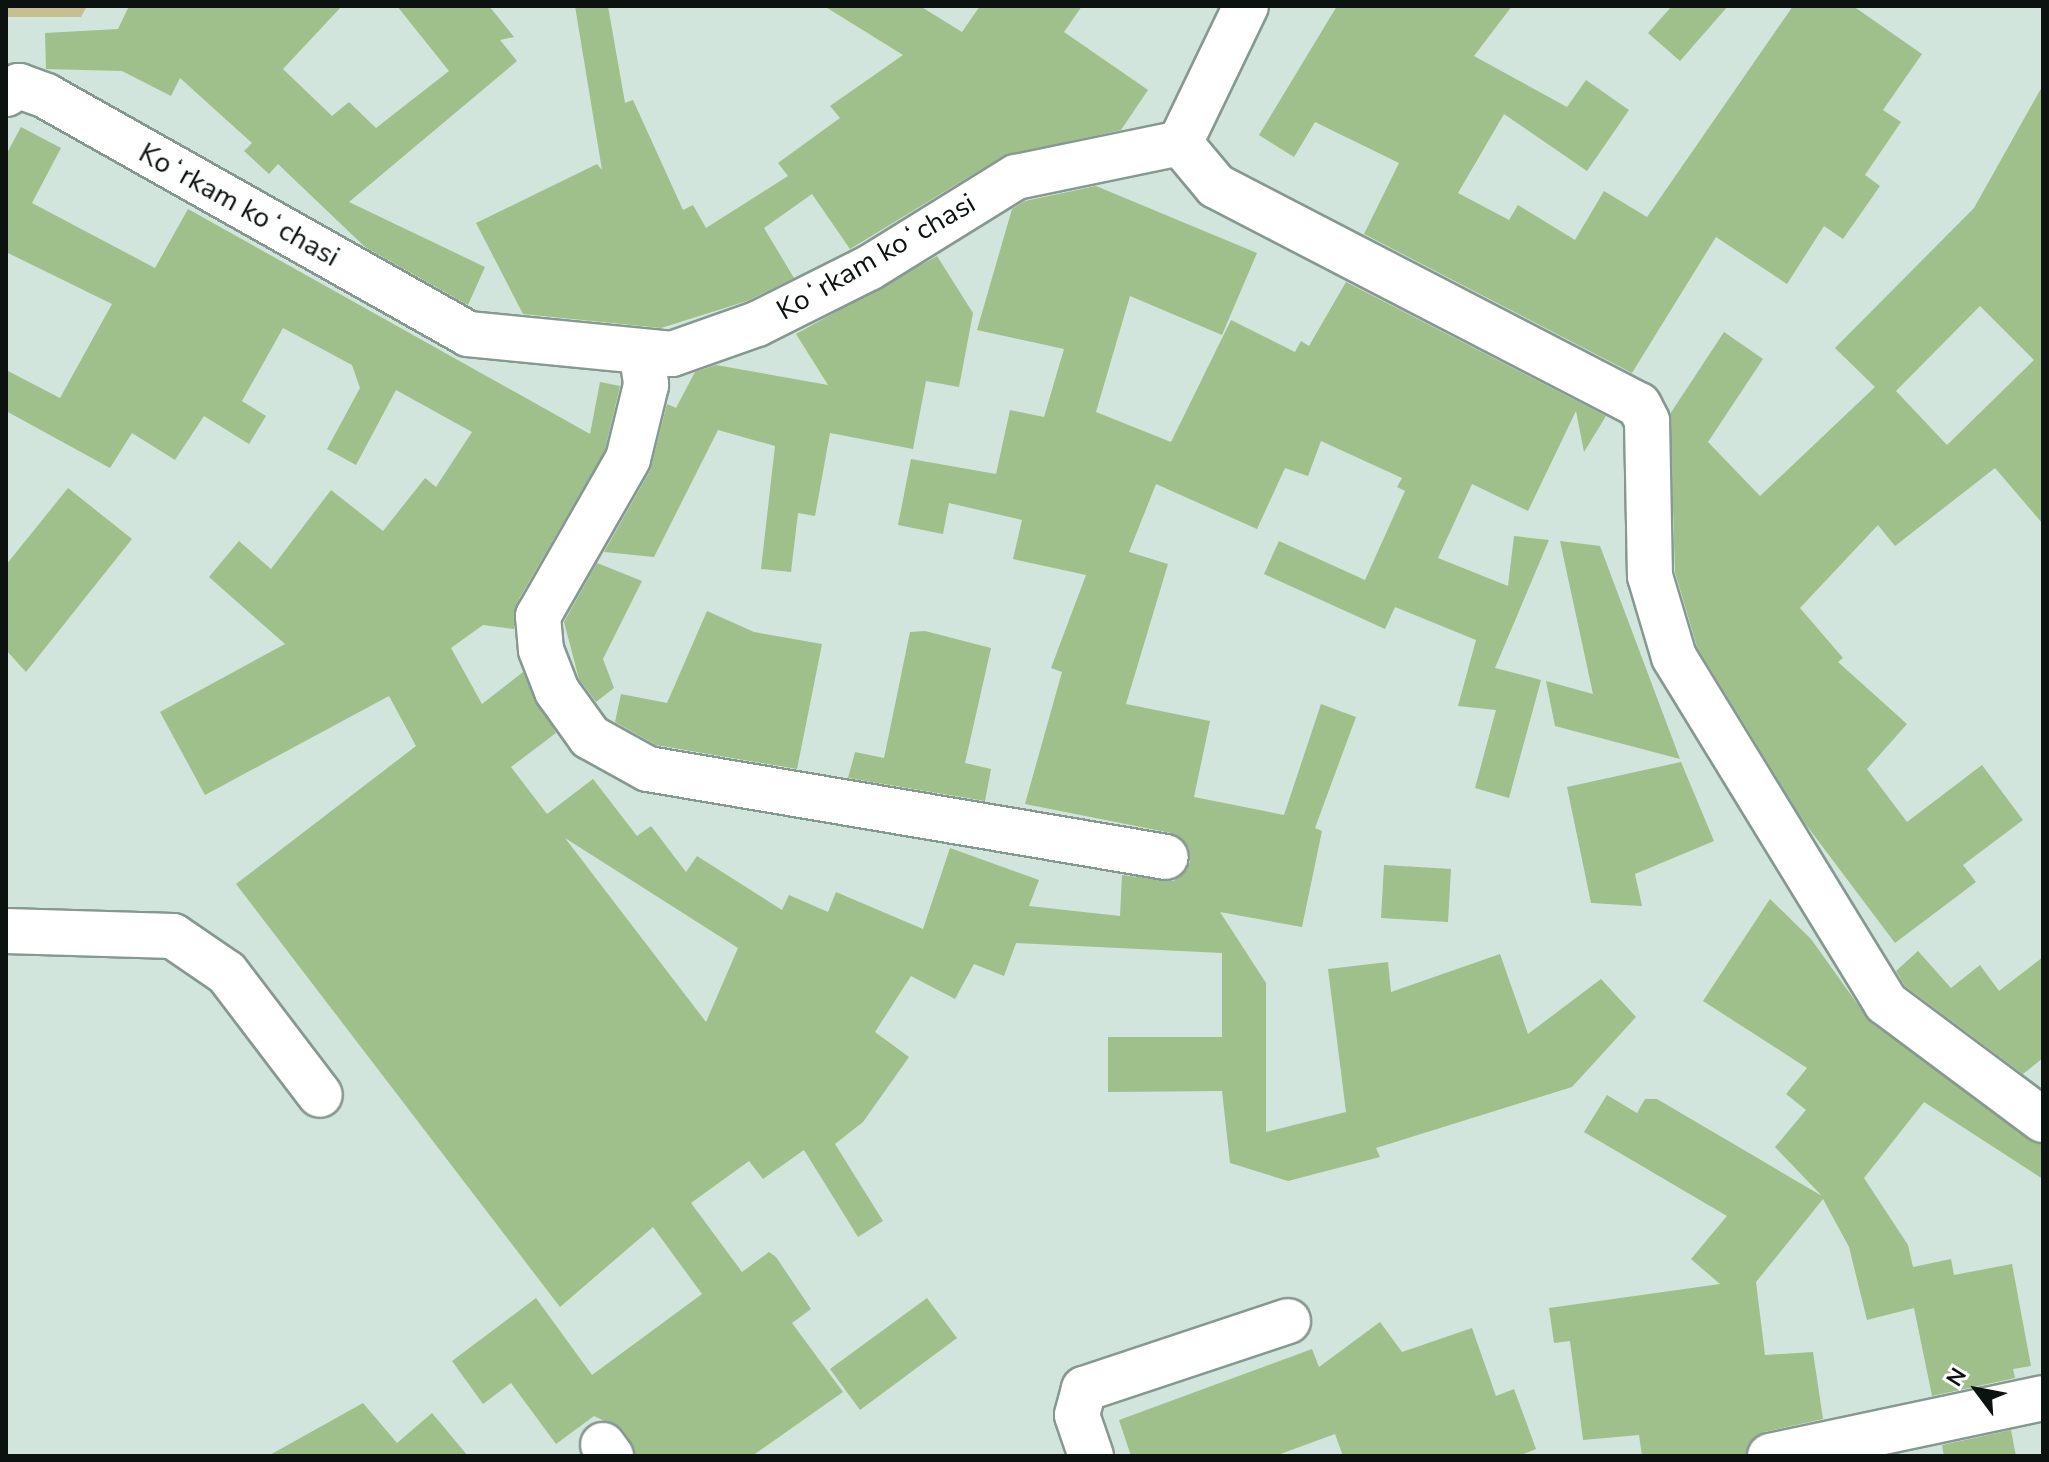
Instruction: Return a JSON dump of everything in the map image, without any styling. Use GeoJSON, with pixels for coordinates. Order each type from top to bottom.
{"type":"FeatureCollection","features":[{"type":"Feature","properties":{"kind":"street"},"geometry":{"type":"LineString","coordinates":[[1246,6],[1180,143],[1216,186],[1639,405],[1647,421],[1650,576],[1674,657],[1886,1003],[2043,1120]]}},
{"type":"Feature","properties":{"kind":"street","name":"Koʻrkam koʻchasi"},"geometry":{"type":"LineString","coordinates":[[6,94],[19,86],[46,96],[468,334],[642,355],[672,354],[757,324],[869,268],[1016,177],[1180,143]]}},
{"type":"Feature","properties":{"kind":"street"},"geometry":{"type":"LineString","coordinates":[[642,355],[646,385],[628,459],[538,616],[541,650],[557,691],[590,737],[648,769],[1166,857]]}},
{"type":"Feature","properties":{"kind":"street"},"geometry":{"type":"LineString","coordinates":[[6,931],[173,936],[227,973],[320,1095]]}},
{"type":"Feature","properties":{"kind":"street"},"geometry":{"type":"LineString","coordinates":[[1091,1456],[1077,1415],[1084,1389],[1288,1321]]}},
{"type":"Feature","properties":{"kind":"street"},"geometry":{"type":"LineString","coordinates":[[1770,1456],[2043,1398]]}},
{"type":"Feature","properties":{"kind":"shaded area"},"geometry":{"type":"Polygon","coordinates":[[[6,6],[87,6],[81,17],[6,17],[6,6]]]}},
{"type":"Feature","properties":{"kind":"building"},"geometry":{"type":"Polygon","coordinates":[[[129,6],[342,6],[283,69],[332,116],[349,102],[376,128],[449,71],[397,6],[489,6],[514,37],[500,40],[517,61],[349,202],[485,267],[468,305],[365,247],[278,164],[269,174],[244,151],[252,143],[180,78],[171,96],[122,71],[46,69],[45,33],[118,29],[129,6]]]}},
{"type":"Feature","properties":{"kind":"building"},"geometry":{"type":"Polygon","coordinates":[[[575,6],[608,6],[625,103],[633,100],[683,210],[693,205],[706,228],[788,176],[778,163],[840,118],[830,106],[903,55],[824,6],[920,6],[962,32],[980,6],[1082,6],[1064,32],[1148,90],[1121,130],[1003,156],[850,249],[812,194],[764,228],[794,278],[747,301],[661,328],[523,314],[476,223],[597,164],[602,170],[575,6]]]}},
{"type":"Feature","properties":{"kind":"building"},"geometry":{"type":"Polygon","coordinates":[[[1337,6],[1512,6],[1474,56],[1567,107],[1586,80],[1629,110],[1587,171],[1504,114],[1458,193],[1509,220],[1518,205],[1575,240],[1604,191],[1647,217],[1793,6],[1853,6],[1922,54],[1883,110],[1901,122],[1865,175],[1880,186],[1843,239],[1824,226],[1787,284],[1716,237],[1632,373],[1364,234],[1399,163],[1315,122],[1294,157],[1259,135],[1337,6]]]}},
{"type":"Feature","properties":{"kind":"building"},"geometry":{"type":"Polygon","coordinates":[[[1672,6],[1728,6],[1680,61],[1648,33],[1672,6]]]}},
{"type":"Feature","properties":{"kind":"building"},"geometry":{"type":"Polygon","coordinates":[[[2043,85],[2043,524],[1995,468],[1895,546],[1878,525],[1800,608],[1843,658],[1838,662],[1907,724],[1867,769],[1907,822],[1982,765],[2023,820],[1963,865],[1976,882],[1895,943],[1804,822],[1697,647],[1675,572],[1670,414],[1724,332],[1763,359],[1708,442],[1760,496],[1875,387],[1835,348],[1974,208],[2043,85]],[[1980,306],[1896,391],[1947,445],[2034,360],[1980,306]]]}},
{"type":"Feature","properties":{"kind":"building"},"geometry":{"type":"Polygon","coordinates":[[[21,127],[61,148],[32,203],[155,268],[188,209],[590,434],[600,382],[620,386],[605,450],[516,604],[514,629],[483,625],[451,648],[482,704],[523,672],[556,733],[511,767],[547,814],[593,779],[637,836],[651,826],[686,872],[697,856],[782,910],[789,895],[828,912],[836,892],[923,929],[950,848],[1039,880],[1029,906],[1120,916],[1122,875],[1174,881],[1190,862],[1189,848],[1171,833],[1025,804],[1062,672],[1051,668],[1086,575],[1013,559],[1022,520],[949,503],[943,534],[898,525],[911,459],[996,474],[1010,410],[1044,417],[1064,349],[977,330],[1012,209],[1025,201],[1096,186],[1257,253],[1222,335],[1130,296],[1096,412],[1171,442],[1231,320],[1295,352],[1301,341],[1309,346],[1346,282],[1606,416],[1584,452],[1576,411],[1528,511],[1472,484],[1438,558],[1508,586],[1514,536],[1549,540],[1495,668],[1541,680],[1509,798],[1475,788],[1496,710],[1458,706],[1476,640],[1395,607],[1385,629],[1264,574],[1279,541],[1365,580],[1405,491],[1397,487],[1402,478],[1321,441],[1308,476],[1285,468],[1257,529],[1156,484],[1129,552],[1168,564],[1126,704],[1210,721],[1194,797],[1284,815],[1321,704],[1356,717],[1315,828],[1322,831],[1302,927],[1220,912],[1266,983],[1266,1132],[1346,1112],[1328,969],[1388,962],[1391,992],[1500,954],[1528,1034],[1601,979],[1636,1017],[1572,1087],[1376,1148],[1380,1157],[1288,1181],[1230,1163],[1222,1091],[1108,1092],[1108,1037],[1222,1037],[1222,953],[1016,943],[1004,976],[974,964],[955,999],[911,976],[875,1032],[909,1057],[863,1122],[835,1144],[883,1221],[858,1237],[804,1150],[763,1179],[749,1161],[691,1203],[742,1272],[769,1252],[776,1257],[811,1309],[792,1323],[843,1392],[752,1456],[636,1456],[623,1430],[594,1416],[556,1444],[511,1383],[483,1404],[452,1361],[536,1298],[592,1375],[702,1294],[653,1227],[560,1307],[236,884],[416,746],[389,696],[205,795],[160,712],[285,644],[209,577],[239,541],[271,569],[331,490],[383,531],[425,478],[436,487],[472,432],[396,390],[356,465],[327,449],[360,388],[352,365],[283,328],[242,401],[266,416],[249,444],[204,416],[175,460],[132,433],[110,468],[6,411],[6,370],[60,398],[112,304],[6,252],[6,155],[21,127]],[[565,838],[706,1022],[738,948],[565,838]]]}},
{"type":"Feature","properties":{"kind":"building"},"geometry":{"type":"Polygon","coordinates":[[[937,256],[973,313],[959,387],[926,381],[913,449],[830,433],[815,516],[798,513],[791,572],[761,569],[775,446],[718,430],[654,557],[604,552],[650,471],[667,404],[676,408],[695,372],[716,365],[828,385],[796,334],[937,256]]]}},
{"type":"Feature","properties":{"kind":"building"},"geometry":{"type":"Polygon","coordinates":[[[68,488],[132,539],[26,672],[6,650],[6,565],[68,488]]]}},
{"type":"Feature","properties":{"kind":"building"},"geometry":{"type":"Polygon","coordinates":[[[1560,541],[1600,546],[1680,759],[1555,726],[1546,681],[1593,694],[1560,541]]]}},
{"type":"Feature","properties":{"kind":"building"},"geometry":{"type":"Polygon","coordinates":[[[597,563],[642,581],[603,659],[614,688],[596,702],[579,679],[564,622],[597,563]]]}},
{"type":"Feature","properties":{"kind":"building"},"geometry":{"type":"Polygon","coordinates":[[[707,611],[754,632],[822,644],[797,769],[656,745],[615,722],[621,694],[667,703],[707,611]]]}},
{"type":"Feature","properties":{"kind":"building"},"geometry":{"type":"Polygon","coordinates":[[[925,631],[991,648],[965,763],[991,769],[985,801],[848,778],[855,752],[884,758],[910,632],[925,631]]]}},
{"type":"Feature","properties":{"kind":"building"},"geometry":{"type":"Polygon","coordinates":[[[1681,762],[1714,841],[1635,874],[1642,906],[1591,903],[1567,787],[1681,762]]]}},
{"type":"Feature","properties":{"kind":"building"},"geometry":{"type":"Polygon","coordinates":[[[1384,865],[1451,869],[1448,922],[1381,918],[1384,865]]]}},
{"type":"Feature","properties":{"kind":"building"},"geometry":{"type":"Polygon","coordinates":[[[1770,899],[1811,939],[1871,1023],[2043,1144],[2043,1179],[1924,1102],[1864,1178],[1908,1245],[1913,1267],[1951,1259],[1954,1275],[2012,1264],[2031,1366],[2013,1369],[2015,1378],[1932,1396],[1914,1308],[1867,1320],[1849,1247],[1823,1199],[1756,1282],[1765,1355],[1813,1352],[1823,1419],[1764,1432],[1746,1456],[1642,1456],[1639,1435],[1583,1440],[1570,1341],[1554,1343],[1549,1308],[1720,1284],[1691,1259],[1727,1216],[1584,1132],[1607,1095],[1637,1113],[1645,1099],[1657,1099],[1822,1196],[1775,1147],[1806,1110],[1786,1094],[1807,1068],[1703,1001],[1770,899]]]}},
{"type":"Feature","properties":{"kind":"building"},"geometry":{"type":"Polygon","coordinates":[[[1918,951],[1951,988],[1980,965],[1999,991],[2043,957],[2043,1058],[2023,1074],[1905,986],[1896,971],[1918,951]]]}},
{"type":"Feature","properties":{"kind":"building"},"geometry":{"type":"Polygon","coordinates":[[[927,1298],[957,1338],[860,1410],[830,1369],[927,1298]]]}},
{"type":"Feature","properties":{"kind":"building"},"geometry":{"type":"Polygon","coordinates":[[[1380,1322],[1402,1352],[1472,1328],[1496,1396],[1514,1389],[1536,1449],[1519,1456],[1343,1456],[1335,1434],[1275,1456],[1131,1456],[1119,1420],[1312,1349],[1319,1367],[1380,1322]]]}},
{"type":"Feature","properties":{"kind":"building"},"geometry":{"type":"Polygon","coordinates":[[[363,1403],[397,1443],[432,1413],[468,1456],[268,1456],[363,1403]]]}},
{"type":"Feature","properties":{"kind":"building"},"geometry":{"type":"Polygon","coordinates":[[[2011,1430],[2016,1456],[1944,1456],[1942,1445],[2011,1430]]]}}]}
